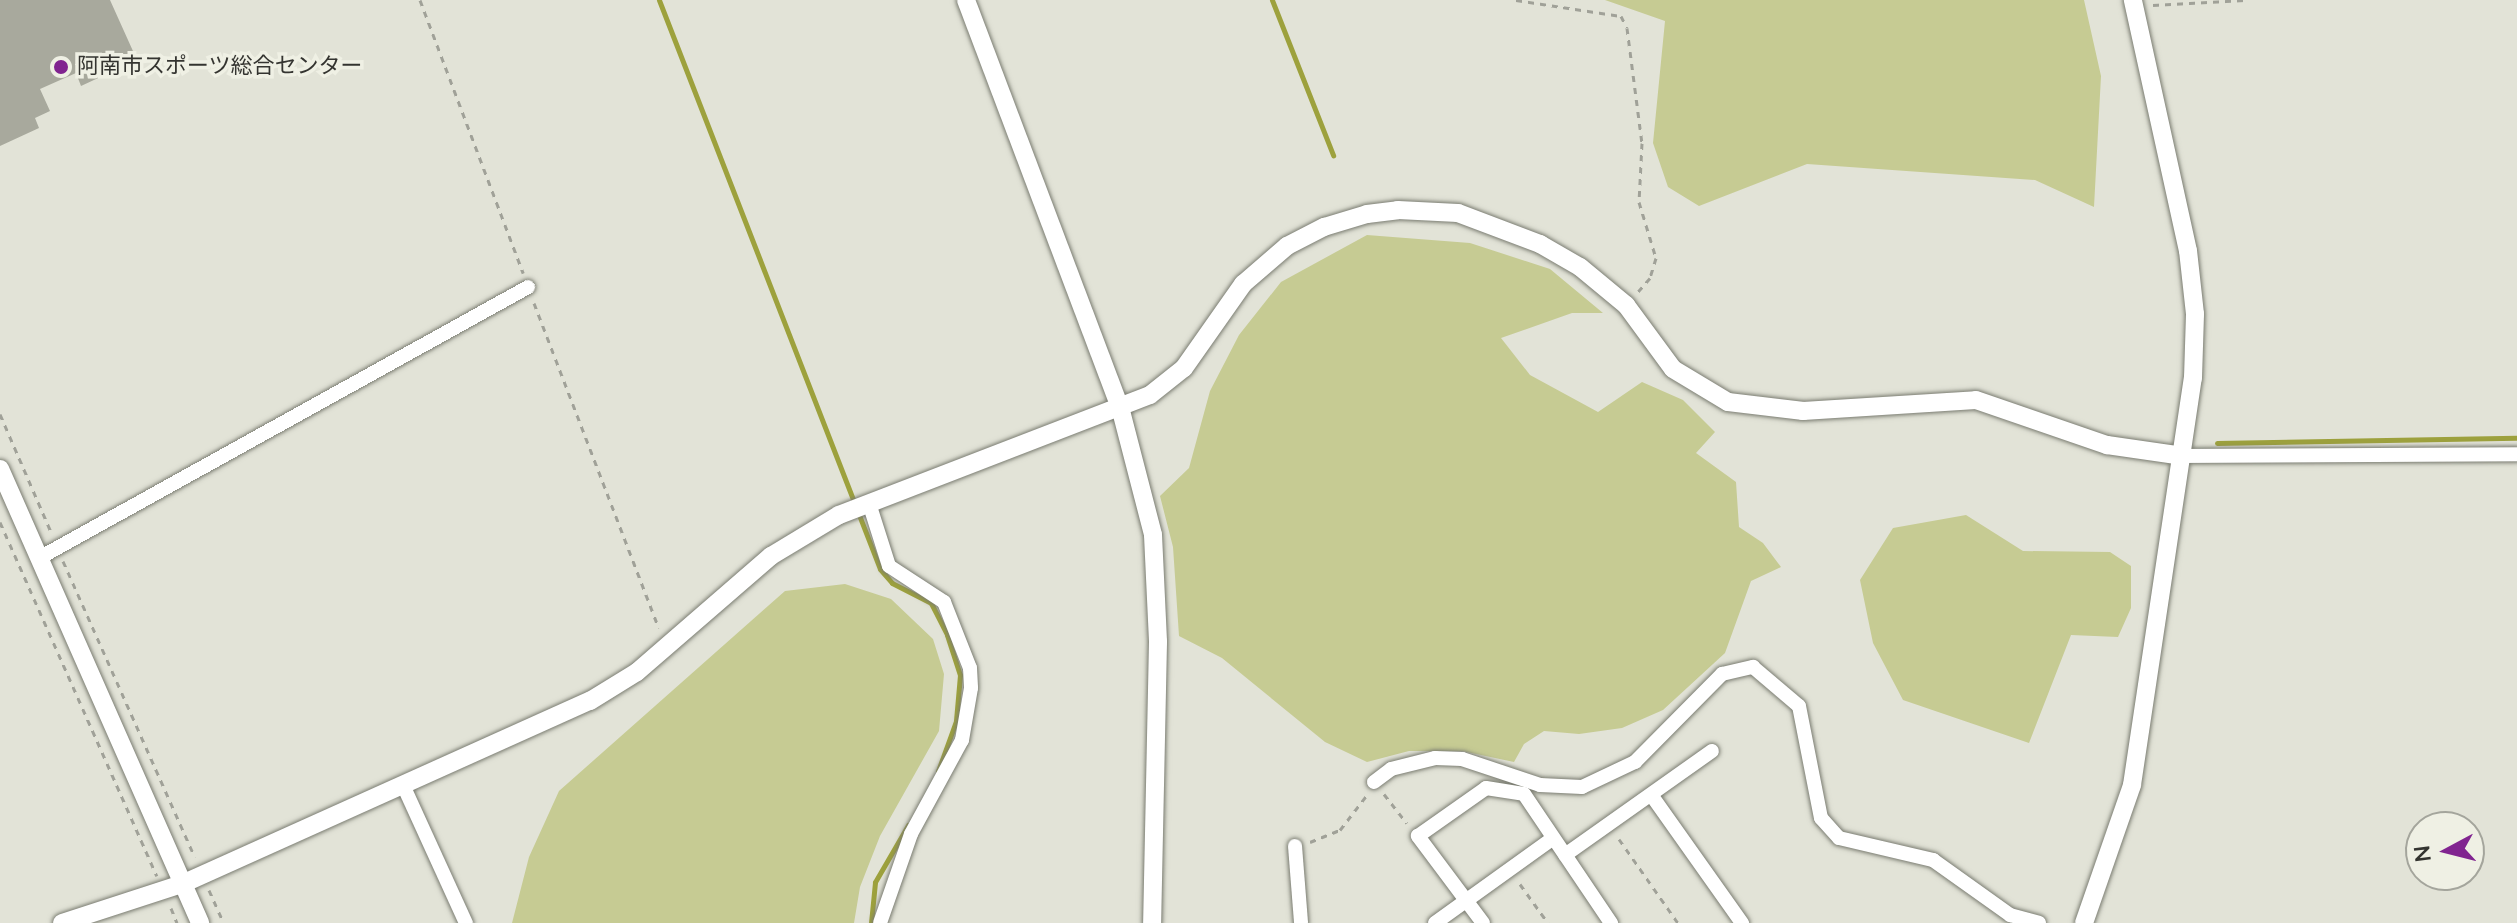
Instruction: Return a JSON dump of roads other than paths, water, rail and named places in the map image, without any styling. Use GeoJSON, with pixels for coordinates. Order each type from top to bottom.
{"type":"FeatureCollection","features":[{"type":"Feature","properties":{"kind":"street"},"geometry":{"type":"LineString","coordinates":[[966,0],[1120,407],[1153,535],[1158,642],[1152,923]]}},
{"type":"Feature","properties":{"kind":"street"},"geometry":{"type":"LineString","coordinates":[[2084,923],[2132,785],[2183,456],[2195,314],[2188,251],[2133,3]]}},
{"type":"Feature","properties":{"kind":"street"},"geometry":{"type":"LineString","coordinates":[[62,923],[182,884],[590,701],[668,647],[771,556],[860,507],[1150,395],[1184,368],[1243,284],[1287,246],[1324,227],[1367,214],[1425,210],[1497,224],[1580,267],[1626,305],[1673,369],[1728,402],[1803,411],[1976,400],[2107,445],[2183,456],[2517,454]]}},
{"type":"Feature","properties":{"kind":"street"},"geometry":{"type":"LineString","coordinates":[[39,558],[528,287]]}},
{"type":"Feature","properties":{"kind":"street"},"geometry":{"type":"LineString","coordinates":[[0,469],[200,923]]}},
{"type":"Feature","properties":{"kind":"street"},"geometry":{"type":"LineString","coordinates":[[860,507],[889,566],[944,602],[970,668],[971,688],[962,740],[911,834],[880,923]]}},
{"type":"Feature","properties":{"kind":"street"},"geometry":{"type":"LineString","coordinates":[[1374,782],[1391,769],[1435,758],[1462,759],[1540,785],[1582,787],[1635,762],[1722,674],[1753,667],[1799,706],[1821,818],[1839,838],[1933,860],[2010,915],[2039,923]]}},
{"type":"Feature","properties":{"kind":"street"},"geometry":{"type":"LineString","coordinates":[[1565,855],[1712,751]]}},
{"type":"Feature","properties":{"kind":"street"},"geometry":{"type":"LineString","coordinates":[[403,785],[466,923]]}},
{"type":"Feature","properties":{"kind":"street"},"geometry":{"type":"LineString","coordinates":[[1483,923],[1418,836],[1486,788],[1524,794],[1611,923]]}},
{"type":"Feature","properties":{"kind":"street"},"geometry":{"type":"LineString","coordinates":[[1652,796],[1742,923]]}},
{"type":"Feature","properties":{"kind":"street"},"geometry":{"type":"LineString","coordinates":[[1435,923],[1552,839]]}},
{"type":"Feature","properties":{"kind":"street"},"geometry":{"type":"LineString","coordinates":[[1295,846],[1301,923]]}},
{"type":"Feature","properties":{"kind":"waterway"},"geometry":{"type":"LineString","coordinates":[[659,0],[880,569],[892,583],[931,603],[947,635],[960,675],[956,721],[938,771]]}},
{"type":"Feature","properties":{"kind":"waterway"},"geometry":{"type":"LineString","coordinates":[[1272,0],[1333,155]]}},
{"type":"Feature","properties":{"kind":"waterway"},"geometry":{"type":"LineString","coordinates":[[2217,443],[2517,438]]}},
{"type":"Feature","properties":{"kind":"waterway"},"geometry":{"type":"LineString","coordinates":[[871,923],[875,882],[908,825]]}},
{"type":"Feature","properties":{"kind":"place","name":"阿南市スポーツ総合センター"},"geometry":{"type":"Point","coordinates":[61,67]}}]}
